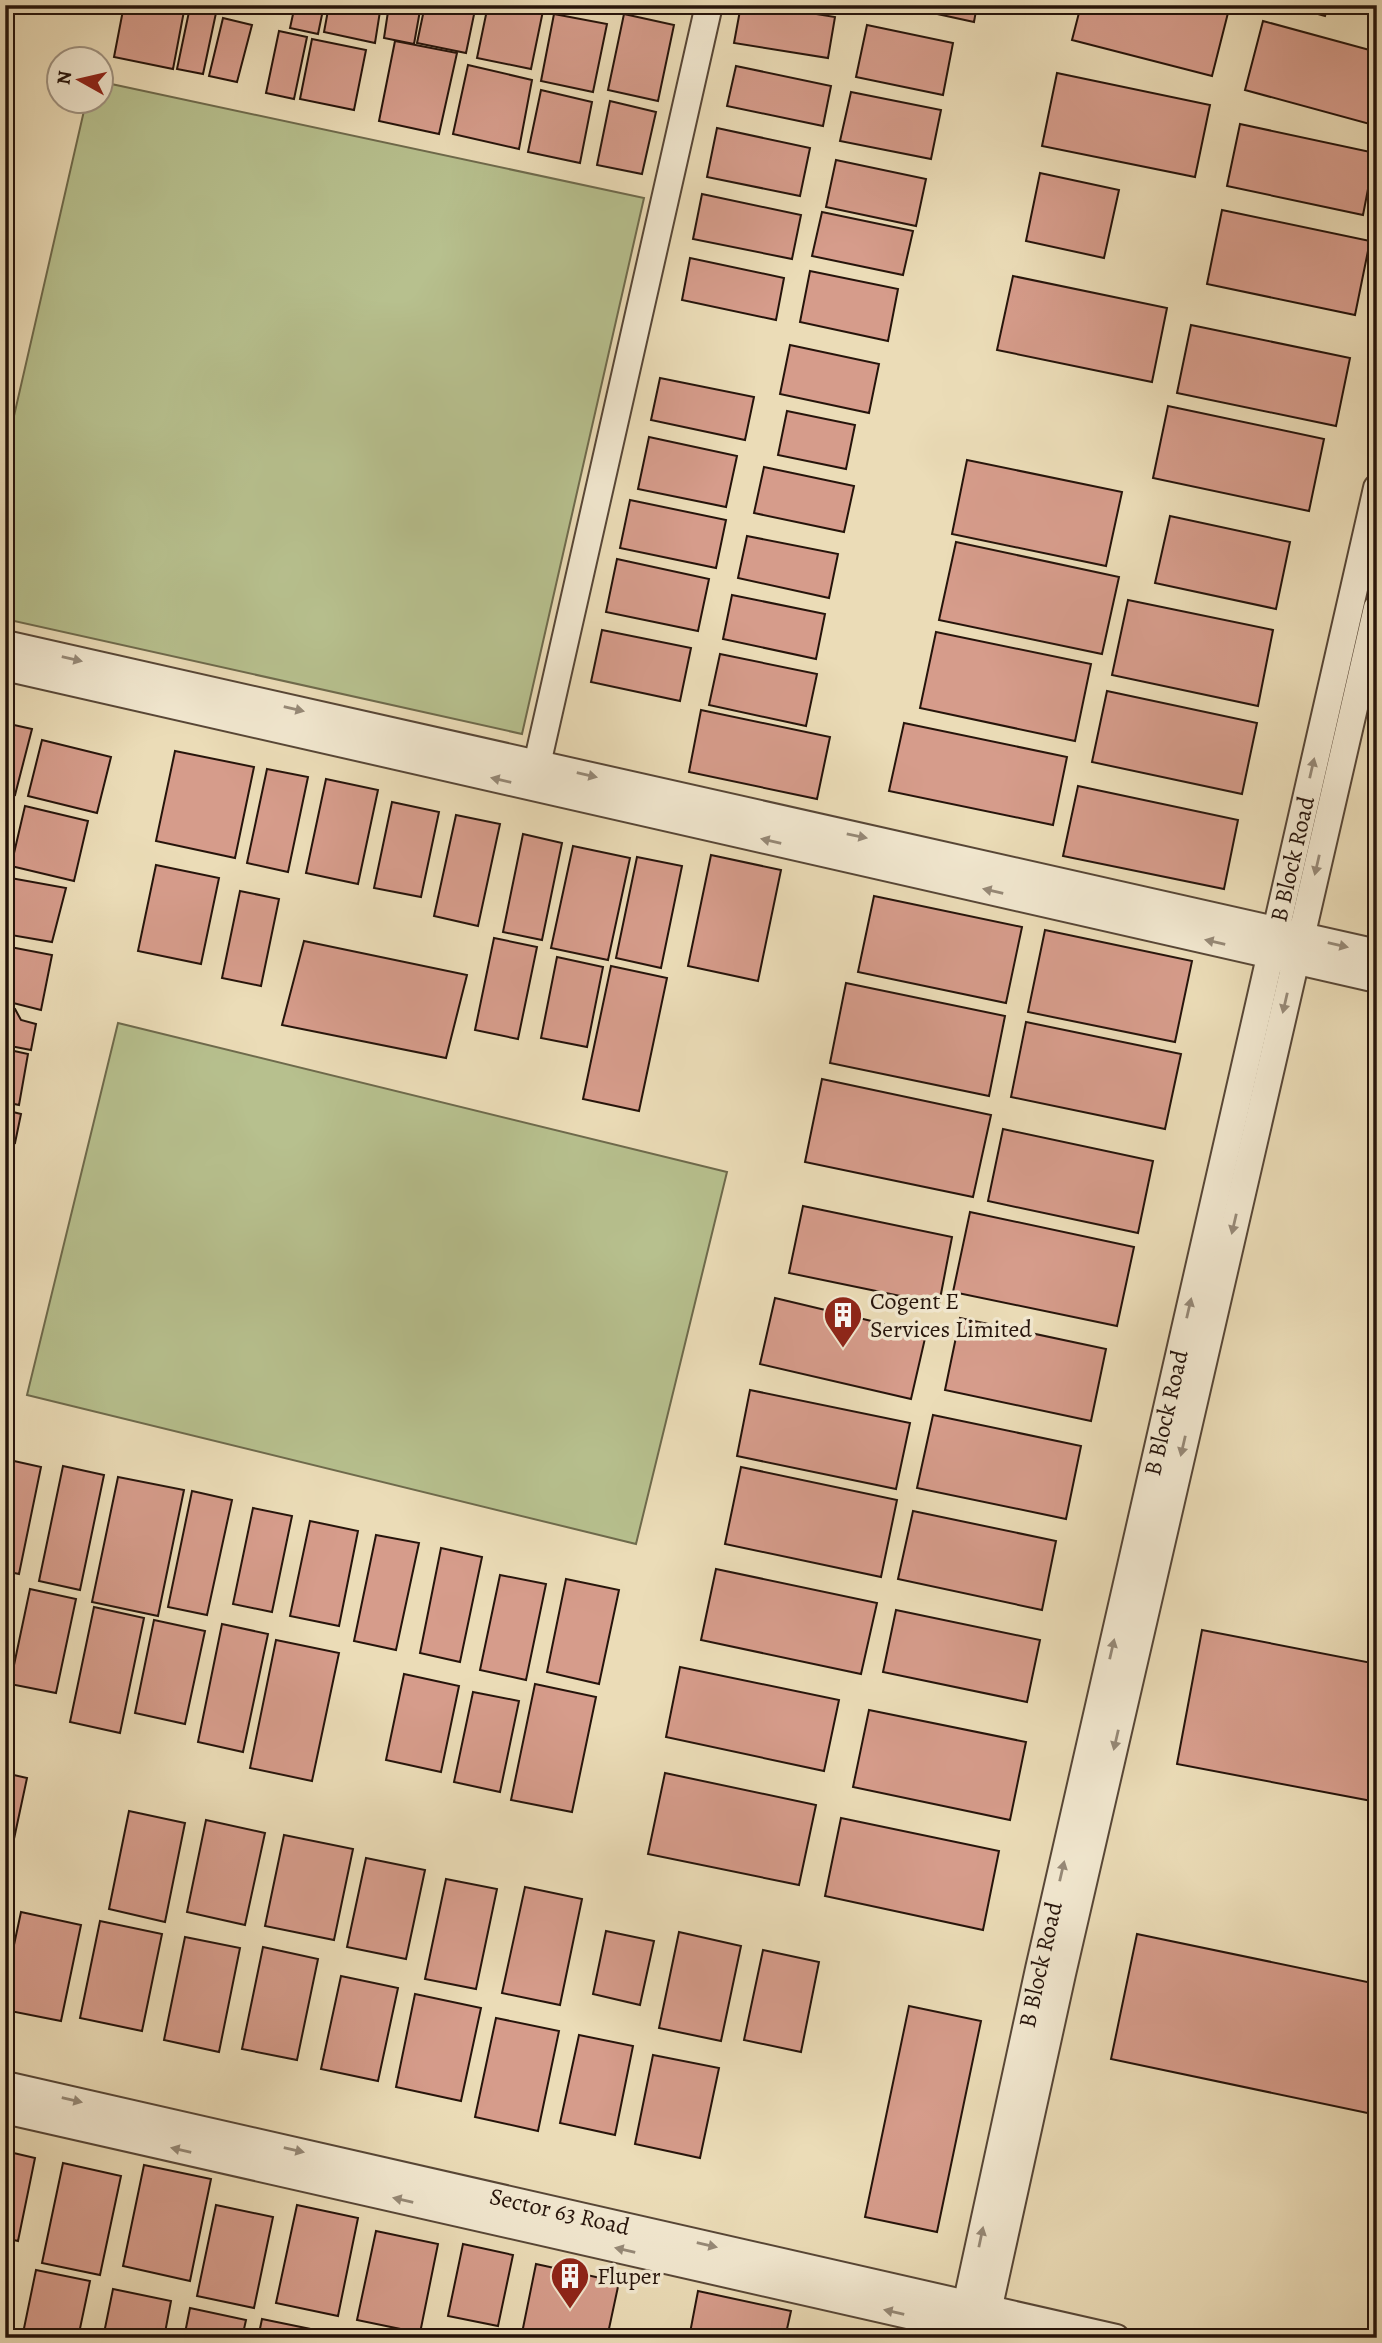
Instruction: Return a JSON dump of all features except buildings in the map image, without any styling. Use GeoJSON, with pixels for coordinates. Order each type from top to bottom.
{"type":"FeatureCollection","features":[{"type":"Feature","properties":{"kind":"street"},"geometry":{"type":"LineString","coordinates":[[534,775],[709,5]]}},
{"type":"Feature","properties":{"kind":"street","name":"B Block Road"},"geometry":{"type":"LineString","coordinates":[[978,2326],[1065,1961],[1284,945],[1377,488]]}},
{"type":"Feature","properties":{"kind":"street","name":"B Block Road"},"geometry":{"type":"LineString","coordinates":[[1284,945],[1377,608]]}},
{"type":"Feature","properties":{"kind":"street"},"geometry":{"type":"LineString","coordinates":[[5,644],[534,775],[1284,945],[1377,979]]}},
{"type":"Feature","properties":{"kind":"street"},"geometry":{"type":"LineString","coordinates":[[5,667],[534,775]]}},
{"type":"Feature","properties":{"kind":"street"},"geometry":{"type":"LineString","coordinates":[[1284,945],[1377,953]]}},
{"type":"Feature","properties":{"kind":"street","name":"Sector 63 Road"},"geometry":{"type":"LineString","coordinates":[[5,2085],[978,2326]]}},
{"type":"Feature","properties":{"kind":"street","name":"Sector 63 Road"},"geometry":{"type":"LineString","coordinates":[[5,2110],[978,2326],[1116,2338]]}},
{"type":"Feature","properties":{"kind":"green space"},"geometry":{"type":"Polygon","coordinates":[[[116,85],[644,198],[522,734],[5,619],[5,455],[83,116],[116,116],[116,85]]]}},
{"type":"Feature","properties":{"kind":"green space"},"geometry":{"type":"Polygon","coordinates":[[[118,1023],[727,1172],[636,1544],[27,1395],[118,1023]]]}},
{"type":"Feature","properties":{"kind":"place","name":"Cogent E Services Limited"},"geometry":{"type":"Point","coordinates":[843,1349]}},
{"type":"Feature","properties":{"kind":"place","name":"Fluper"},"geometry":{"type":"Point","coordinates":[570,2310]}}]}
